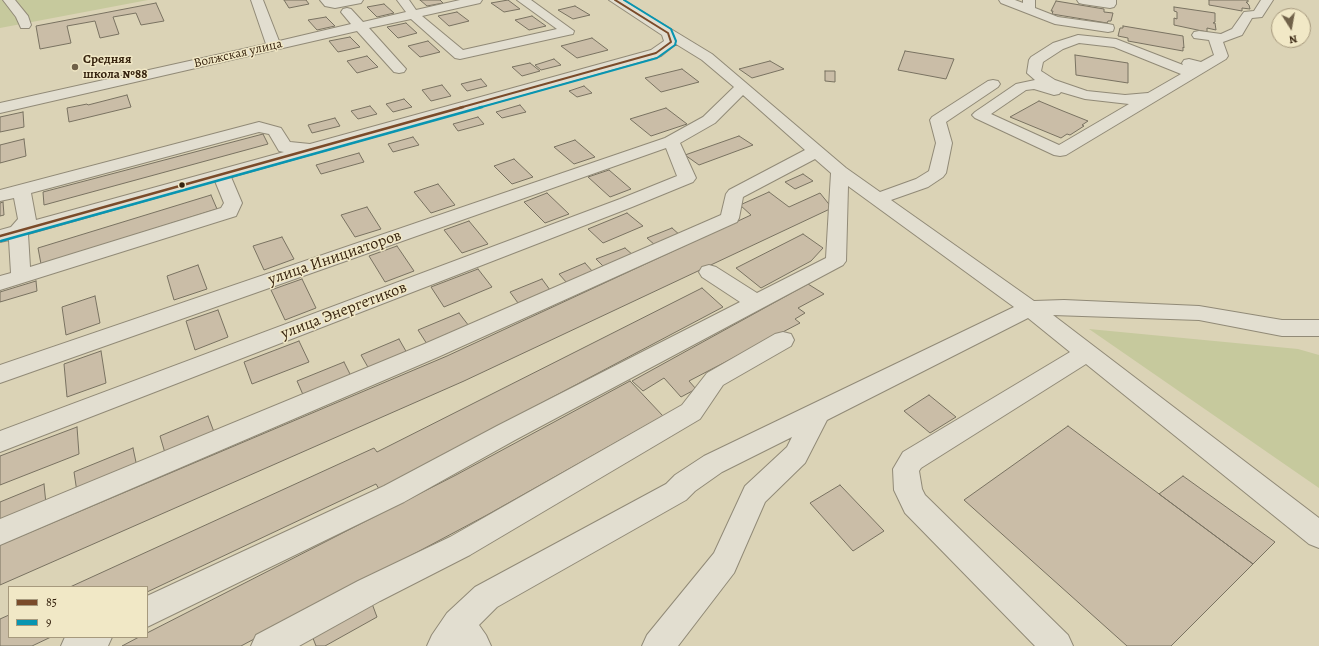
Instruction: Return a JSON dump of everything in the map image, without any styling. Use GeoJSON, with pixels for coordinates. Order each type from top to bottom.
{"type":"FeatureCollection","features":[{"type":"Feature","properties":{"kind":"street"},"geometry":{"type":"LineString","coordinates":[[9,0],[22,16],[25,25]]}},
{"type":"Feature","properties":{"kind":"street"},"geometry":{"type":"LineString","coordinates":[[257,0],[274,46]]}},
{"type":"Feature","properties":{"kind":"street"},"geometry":{"type":"LineString","coordinates":[[326,0],[329,3],[335,4],[357,0]]}},
{"type":"Feature","properties":{"kind":"street"},"geometry":{"type":"LineString","coordinates":[[402,0],[414,15],[460,55],[568,31],[523,0]]}},
{"type":"Feature","properties":{"kind":"street","name":"Волжская улица"},"geometry":{"type":"LineString","coordinates":[[0,108],[29,96],[274,46],[476,0]]}},
{"type":"Feature","properties":{"kind":"street"},"geometry":{"type":"LineString","coordinates":[[615,0],[707,57],[743,87],[815,152],[840,172],[1030,308],[1088,352],[1319,535]]}},
{"type":"Feature","properties":{"kind":"street"},"geometry":{"type":"LineString","coordinates":[[1005,0],[1029,5],[1055,20],[1115,30],[1119,42],[1197,70]]}},
{"type":"Feature","properties":{"kind":"street"},"geometry":{"type":"LineString","coordinates":[[1083,0],[1110,4],[1110,0]]}},
{"type":"Feature","properties":{"kind":"street"},"geometry":{"type":"LineString","coordinates":[[1199,35],[1222,38],[1237,32],[1248,15],[1258,14],[1267,0]]}},
{"type":"Feature","properties":{"kind":"street"},"geometry":{"type":"LineString","coordinates":[[347,12],[399,69]]}},
{"type":"Feature","properties":{"kind":"street"},"geometry":{"type":"LineString","coordinates":[[0,236],[656,53],[671,42],[668,33]]}},
{"type":"Feature","properties":{"kind":"street"},"geometry":{"type":"LineString","coordinates":[[1123,114],[1035,84],[1021,87],[980,115],[1060,151],[1152,97],[1221,56],[1215,37]]}},
{"type":"Feature","properties":{"kind":"street"},"geometry":{"type":"LineString","coordinates":[[1152,97],[1125,100],[1085,95],[1050,83],[1034,73],[1036,60],[1058,46],[1078,39],[1116,43],[1197,70]]}},
{"type":"Feature","properties":{"kind":"street"},"geometry":{"type":"LineString","coordinates":[[877,199],[922,183],[937,173],[944,144],[938,120],[993,84]]}},
{"type":"Feature","properties":{"kind":"street","name":"улица Инициаторов"},"geometry":{"type":"LineString","coordinates":[[0,374],[670,141],[709,120],[743,87]]}},
{"type":"Feature","properties":{"kind":"street"},"geometry":{"type":"LineString","coordinates":[[0,196],[259,127],[275,131],[285,147],[311,149]]}},
{"type":"Feature","properties":{"kind":"street","name":"улица Энергетиков"},"geometry":{"type":"LineString","coordinates":[[0,442],[619,206],[686,178],[670,141]]}},
{"type":"Feature","properties":{"kind":"street"},"geometry":{"type":"LineString","coordinates":[[0,532],[430,351],[730,218],[735,194],[815,152]]}},
{"type":"Feature","properties":{"kind":"street"},"geometry":{"type":"LineString","coordinates":[[148,612],[394,494],[506,433],[836,261],[840,172]]}},
{"type":"Feature","properties":{"kind":"street"},"geometry":{"type":"LineString","coordinates":[[0,283],[229,212],[233,203],[221,174]]}},
{"type":"Feature","properties":{"kind":"street"},"geometry":{"type":"LineString","coordinates":[[21,276],[18,231],[27,220],[22,190]]}},
{"type":"Feature","properties":{"kind":"street"},"geometry":{"type":"LineString","coordinates":[[709,272],[756,302]]}},
{"type":"Feature","properties":{"kind":"street"},"geometry":{"type":"LineString","coordinates":[[459,639],[486,598],[676,492],[713,464],[1030,308],[1064,307],[1199,313],[1282,328],[1319,328]]}},
{"type":"Feature","properties":{"kind":"street"},"geometry":{"type":"LineString","coordinates":[[267,646],[369,591],[460,546],[691,412],[715,379],[783,340]]}},
{"type":"Feature","properties":{"kind":"street"},"geometry":{"type":"LineString","coordinates":[[1057,646],[915,504],[908,490],[906,469],[912,460],[1088,352]]}},
{"type":"Feature","properties":{"kind":"street"},"geometry":{"type":"LineString","coordinates":[[658,646],[724,563],[755,494],[796,455],[818,413]]}},
{"type":"Feature","properties":{"kind":"street"},"geometry":{"type":"LineString","coordinates":[[77,646],[94,638]]}},
{"type":"Feature","properties":{"kind":"green space"},"geometry":{"type":"Polygon","coordinates":[[[0,0],[148,0],[0,28],[0,0]]]}},
{"type":"Feature","properties":{"kind":"green space"},"geometry":{"type":"Polygon","coordinates":[[[1089,329],[1298,349],[1319,355],[1319,488],[1089,329]]]}},
{"type":"Feature","properties":{"kind":"building"},"geometry":{"type":"Polygon","coordinates":[[[284,0],[306,0],[309,4],[289,8],[284,0]]]}},
{"type":"Feature","properties":{"kind":"building"},"geometry":{"type":"Polygon","coordinates":[[[420,0],[440,0],[443,3],[427,6],[420,0]]]}},
{"type":"Feature","properties":{"kind":"building"},"geometry":{"type":"Polygon","coordinates":[[[508,0],[520,9],[504,12],[491,3],[508,0]]]}},
{"type":"Feature","properties":{"kind":"building"},"geometry":{"type":"Polygon","coordinates":[[[1209,0],[1248,0],[1248,2],[1246,2],[1250,9],[1242,8],[1242,11],[1209,5],[1209,0]]]}},
{"type":"Feature","properties":{"kind":"building"},"geometry":{"type":"Polygon","coordinates":[[[1056,1],[1104,9],[1104,12],[1113,13],[1111,21],[1108,21],[1107,23],[1052,14],[1053,11],[1051,11],[1056,1]]]}},
{"type":"Feature","properties":{"kind":"building"},"geometry":{"type":"Polygon","coordinates":[[[156,3],[164,21],[141,25],[136,13],[113,17],[119,34],[100,38],[95,21],[67,26],[71,43],[40,49],[36,26],[156,3]]]}},
{"type":"Feature","properties":{"kind":"building"},"geometry":{"type":"Polygon","coordinates":[[[384,4],[394,13],[377,17],[367,7],[384,4]]]}},
{"type":"Feature","properties":{"kind":"building"},"geometry":{"type":"Polygon","coordinates":[[[575,6],[590,15],[573,19],[558,10],[575,6]]]}},
{"type":"Feature","properties":{"kind":"building"},"geometry":{"type":"Polygon","coordinates":[[[1174,7],[1215,13],[1215,22],[1213,23],[1215,23],[1216,30],[1207,28],[1207,32],[1174,25],[1174,18],[1177,19],[1177,12],[1174,11],[1174,7]]]}},
{"type":"Feature","properties":{"kind":"building"},"geometry":{"type":"Polygon","coordinates":[[[457,12],[469,21],[449,26],[438,16],[457,12]]]}},
{"type":"Feature","properties":{"kind":"building"},"geometry":{"type":"Polygon","coordinates":[[[532,16],[546,26],[529,30],[515,20],[532,16]]]}},
{"type":"Feature","properties":{"kind":"building"},"geometry":{"type":"Polygon","coordinates":[[[326,17],[335,26],[317,30],[308,20],[326,17]]]}},
{"type":"Feature","properties":{"kind":"building"},"geometry":{"type":"Polygon","coordinates":[[[406,23],[417,33],[398,38],[387,27],[406,23]]]}},
{"type":"Feature","properties":{"kind":"building"},"geometry":{"type":"Polygon","coordinates":[[[1123,26],[1183,36],[1183,51],[1128,41],[1128,38],[1118,36],[1120,28],[1123,28],[1123,26]]]}},
{"type":"Feature","properties":{"kind":"building"},"geometry":{"type":"Polygon","coordinates":[[[350,37],[360,47],[338,52],[329,41],[350,37]]]}},
{"type":"Feature","properties":{"kind":"building"},"geometry":{"type":"Polygon","coordinates":[[[592,38],[608,50],[577,58],[561,46],[592,38]]]}},
{"type":"Feature","properties":{"kind":"building"},"geometry":{"type":"Polygon","coordinates":[[[428,41],[440,52],[420,57],[408,46],[428,41]]]}},
{"type":"Feature","properties":{"kind":"building"},"geometry":{"type":"Polygon","coordinates":[[[905,51],[954,59],[946,79],[898,70],[905,51]]]}},
{"type":"Feature","properties":{"kind":"building"},"geometry":{"type":"Polygon","coordinates":[[[1075,55],[1128,63],[1128,83],[1076,75],[1075,55]]]}},
{"type":"Feature","properties":{"kind":"building"},"geometry":{"type":"Polygon","coordinates":[[[367,56],[378,67],[357,73],[347,61],[367,56]]]}},
{"type":"Feature","properties":{"kind":"building"},"geometry":{"type":"Polygon","coordinates":[[[554,59],[561,65],[541,70],[535,65],[554,59]]]}},
{"type":"Feature","properties":{"kind":"building"},"geometry":{"type":"Polygon","coordinates":[[[770,61],[784,69],[752,78],[739,69],[770,61]]]}},
{"type":"Feature","properties":{"kind":"building"},"geometry":{"type":"Polygon","coordinates":[[[530,63],[540,71],[522,76],[512,67],[530,63]]]}},
{"type":"Feature","properties":{"kind":"building"},"geometry":{"type":"Polygon","coordinates":[[[682,69],[699,82],[661,92],[645,78],[682,69]]]}},
{"type":"Feature","properties":{"kind":"building"},"geometry":{"type":"Polygon","coordinates":[[[825,71],[835,71],[835,82],[825,81],[825,71]]]}},
{"type":"Feature","properties":{"kind":"building"},"geometry":{"type":"Polygon","coordinates":[[[481,79],[487,86],[467,91],[461,84],[481,79]]]}},
{"type":"Feature","properties":{"kind":"building"},"geometry":{"type":"Polygon","coordinates":[[[442,85],[451,96],[431,101],[422,90],[442,85]]]}},
{"type":"Feature","properties":{"kind":"building"},"geometry":{"type":"Polygon","coordinates":[[[584,86],[592,93],[577,97],[569,91],[584,86]]]}},
{"type":"Feature","properties":{"kind":"building"},"geometry":{"type":"Polygon","coordinates":[[[127,95],[131,107],[69,122],[67,108],[88,105],[127,95]]]}},
{"type":"Feature","properties":{"kind":"building"},"geometry":{"type":"Polygon","coordinates":[[[404,99],[412,107],[393,112],[386,104],[404,99]]]}},
{"type":"Feature","properties":{"kind":"building"},"geometry":{"type":"Polygon","coordinates":[[[1039,101],[1088,121],[1082,125],[1084,126],[1070,135],[1067,134],[1061,138],[1010,117],[1039,101]]]}},
{"type":"Feature","properties":{"kind":"building"},"geometry":{"type":"Polygon","coordinates":[[[520,105],[526,112],[502,118],[496,112],[520,105]]]}},
{"type":"Feature","properties":{"kind":"building"},"geometry":{"type":"Polygon","coordinates":[[[370,106],[377,114],[358,119],[351,111],[370,106]]]}},
{"type":"Feature","properties":{"kind":"building"},"geometry":{"type":"Polygon","coordinates":[[[666,108],[687,124],[651,136],[630,119],[666,108]]]}},
{"type":"Feature","properties":{"kind":"building"},"geometry":{"type":"Polygon","coordinates":[[[23,112],[24,127],[0,132],[0,117],[23,112]]]}},
{"type":"Feature","properties":{"kind":"building"},"geometry":{"type":"Polygon","coordinates":[[[478,117],[484,124],[458,131],[453,124],[478,117]]]}},
{"type":"Feature","properties":{"kind":"building"},"geometry":{"type":"Polygon","coordinates":[[[335,118],[340,126],[312,133],[308,125],[335,118]]]}},
{"type":"Feature","properties":{"kind":"building"},"geometry":{"type":"Polygon","coordinates":[[[263,134],[268,144],[44,205],[43,192],[263,134]]]}},
{"type":"Feature","properties":{"kind":"building"},"geometry":{"type":"Polygon","coordinates":[[[739,136],[753,145],[699,165],[685,155],[739,136]]]}},
{"type":"Feature","properties":{"kind":"building"},"geometry":{"type":"Polygon","coordinates":[[[413,137],[419,145],[393,152],[388,144],[413,137]]]}},
{"type":"Feature","properties":{"kind":"building"},"geometry":{"type":"Polygon","coordinates":[[[24,139],[26,156],[0,163],[0,145],[24,139]]]}},
{"type":"Feature","properties":{"kind":"building"},"geometry":{"type":"Polygon","coordinates":[[[575,140],[595,157],[574,164],[554,147],[575,140]]]}},
{"type":"Feature","properties":{"kind":"building"},"geometry":{"type":"Polygon","coordinates":[[[359,153],[364,162],[321,174],[316,165],[359,153]]]}},
{"type":"Feature","properties":{"kind":"building"},"geometry":{"type":"Polygon","coordinates":[[[514,159],[533,177],[512,184],[494,166],[514,159]]]}},
{"type":"Feature","properties":{"kind":"building"},"geometry":{"type":"Polygon","coordinates":[[[609,170],[631,189],[610,197],[588,177],[609,170]]]}},
{"type":"Feature","properties":{"kind":"building"},"geometry":{"type":"Polygon","coordinates":[[[803,174],[813,181],[795,189],[785,182],[803,174]]]}},
{"type":"Feature","properties":{"kind":"building"},"geometry":{"type":"Polygon","coordinates":[[[438,184],[455,205],[431,213],[414,192],[438,184]]]}},
{"type":"Feature","properties":{"kind":"building"},"geometry":{"type":"Polygon","coordinates":[[[769,192],[789,207],[820,193],[832,208],[464,381],[0,585],[0,545],[447,356],[751,215],[740,205],[769,192]]]}},
{"type":"Feature","properties":{"kind":"building"},"geometry":{"type":"Polygon","coordinates":[[[547,193],[569,214],[545,223],[524,202],[547,193]]]}},
{"type":"Feature","properties":{"kind":"building"},"geometry":{"type":"Polygon","coordinates":[[[211,195],[217,209],[41,264],[38,248],[211,195]]]}},
{"type":"Feature","properties":{"kind":"building"},"geometry":{"type":"Polygon","coordinates":[[[3,202],[4,215],[0,216],[0,203],[3,202]]]}},
{"type":"Feature","properties":{"kind":"building"},"geometry":{"type":"Polygon","coordinates":[[[367,207],[381,229],[355,237],[341,215],[367,207]]]}},
{"type":"Feature","properties":{"kind":"building"},"geometry":{"type":"Polygon","coordinates":[[[627,213],[643,226],[603,243],[588,229],[627,213]]]}},
{"type":"Feature","properties":{"kind":"building"},"geometry":{"type":"Polygon","coordinates":[[[469,221],[488,244],[462,253],[444,230],[469,221]]]}},
{"type":"Feature","properties":{"kind":"building"},"geometry":{"type":"Polygon","coordinates":[[[672,228],[681,236],[656,246],[647,238],[672,228]]]}},
{"type":"Feature","properties":{"kind":"building"},"geometry":{"type":"Polygon","coordinates":[[[803,234],[823,248],[811,261],[761,288],[736,268],[803,234]]]}},
{"type":"Feature","properties":{"kind":"building"},"geometry":{"type":"Polygon","coordinates":[[[282,237],[294,259],[264,270],[253,246],[282,237]]]}},
{"type":"Feature","properties":{"kind":"building"},"geometry":{"type":"Polygon","coordinates":[[[397,246],[414,271],[385,282],[369,256],[397,246]]]}},
{"type":"Feature","properties":{"kind":"building"},"geometry":{"type":"Polygon","coordinates":[[[625,248],[634,256],[605,268],[596,259],[625,248]]]}},
{"type":"Feature","properties":{"kind":"building"},"geometry":{"type":"Polygon","coordinates":[[[585,263],[593,272],[567,283],[559,274],[585,263]]]}},
{"type":"Feature","properties":{"kind":"building"},"geometry":{"type":"Polygon","coordinates":[[[198,265],[207,289],[174,300],[167,276],[198,265]]]}},
{"type":"Feature","properties":{"kind":"building"},"geometry":{"type":"Polygon","coordinates":[[[478,269],[492,287],[444,307],[431,287],[478,269]]]}},
{"type":"Feature","properties":{"kind":"building"},"geometry":{"type":"Polygon","coordinates":[[[302,279],[316,308],[285,320],[271,290],[302,279]]]}},
{"type":"Feature","properties":{"kind":"building"},"geometry":{"type":"Polygon","coordinates":[[[542,279],[550,290],[518,303],[510,292],[542,279]]]}},
{"type":"Feature","properties":{"kind":"building"},"geometry":{"type":"Polygon","coordinates":[[[36,281],[37,291],[0,302],[0,292],[36,281]]]}},
{"type":"Feature","properties":{"kind":"building"},"geometry":{"type":"Polygon","coordinates":[[[808,284],[824,294],[798,308],[805,313],[795,319],[800,323],[689,381],[696,389],[681,397],[664,378],[643,391],[632,381],[808,284]]]}},
{"type":"Feature","properties":{"kind":"building"},"geometry":{"type":"Polygon","coordinates":[[[702,288],[723,307],[379,489],[376,484],[148,592],[148,586],[72,586],[374,448],[377,452],[702,288]]]}},
{"type":"Feature","properties":{"kind":"building"},"geometry":{"type":"Polygon","coordinates":[[[95,296],[100,323],[66,335],[62,307],[95,296]]]}},
{"type":"Feature","properties":{"kind":"building"},"geometry":{"type":"Polygon","coordinates":[[[218,310],[228,337],[195,350],[186,321],[218,310]]]}},
{"type":"Feature","properties":{"kind":"building"},"geometry":{"type":"Polygon","coordinates":[[[459,313],[469,326],[427,344],[418,330],[459,313]]]}},
{"type":"Feature","properties":{"kind":"building"},"geometry":{"type":"Polygon","coordinates":[[[399,339],[407,353],[369,369],[361,355],[399,339]]]}},
{"type":"Feature","properties":{"kind":"building"},"geometry":{"type":"Polygon","coordinates":[[[299,341],[309,362],[252,384],[244,362],[299,341]]]}},
{"type":"Feature","properties":{"kind":"building"},"geometry":{"type":"Polygon","coordinates":[[[101,351],[106,383],[67,397],[64,364],[101,351]]]}},
{"type":"Feature","properties":{"kind":"building"},"geometry":{"type":"Polygon","coordinates":[[[344,362],[351,376],[304,397],[297,381],[344,362]]]}},
{"type":"Feature","properties":{"kind":"building"},"geometry":{"type":"Polygon","coordinates":[[[630,381],[663,416],[487,515],[241,646],[122,646],[137,638],[148,638],[148,632],[456,475],[630,381]]]}},
{"type":"Feature","properties":{"kind":"building"},"geometry":{"type":"Polygon","coordinates":[[[929,395],[956,417],[930,433],[904,411],[929,395]]]}},
{"type":"Feature","properties":{"kind":"building"},"geometry":{"type":"Polygon","coordinates":[[[208,416],[214,432],[165,453],[160,436],[208,416]]]}},
{"type":"Feature","properties":{"kind":"building"},"geometry":{"type":"Polygon","coordinates":[[[1068,426],[1253,564],[1171,646],[1127,646],[964,500],[1068,426]]]}},
{"type":"Feature","properties":{"kind":"building"},"geometry":{"type":"Polygon","coordinates":[[[77,427],[79,454],[0,485],[0,456],[77,427]]]}},
{"type":"Feature","properties":{"kind":"building"},"geometry":{"type":"Polygon","coordinates":[[[133,448],[137,467],[77,492],[74,472],[133,448]]]}},
{"type":"Feature","properties":{"kind":"building"},"geometry":{"type":"Polygon","coordinates":[[[1183,476],[1275,542],[1253,564],[1159,494],[1183,476]]]}},
{"type":"Feature","properties":{"kind":"building"},"geometry":{"type":"Polygon","coordinates":[[[44,484],[46,504],[0,523],[0,502],[44,484]]]}},
{"type":"Feature","properties":{"kind":"building"},"geometry":{"type":"Polygon","coordinates":[[[840,485],[884,531],[853,551],[810,503],[840,485]]]}},
{"type":"Feature","properties":{"kind":"building"},"geometry":{"type":"Polygon","coordinates":[[[371,601],[377,617],[325,646],[316,646],[311,633],[371,601]]]}},
{"type":"Feature","properties":{"kind":"building"},"geometry":{"type":"Polygon","coordinates":[[[8,615],[8,638],[49,638],[32,646],[0,646],[0,619],[8,615]]]}},
{"type":"Feature","properties":{"kind":"transit line","name":"85"},"geometry":{"type":"LineString","coordinates":[[0,236],[656,53],[671,42],[668,33],[615,0]]}},
{"type":"Feature","properties":{"kind":"transit line","name":"9"},"geometry":{"type":"LineString","coordinates":[[1,241],[657,58],[675,45],[676,41],[671,29],[624,0]]}},
{"type":"Feature","properties":{"kind":"place","name":"Средняя школа №88"},"geometry":{"type":"Point","coordinates":[75,67]}}]}
